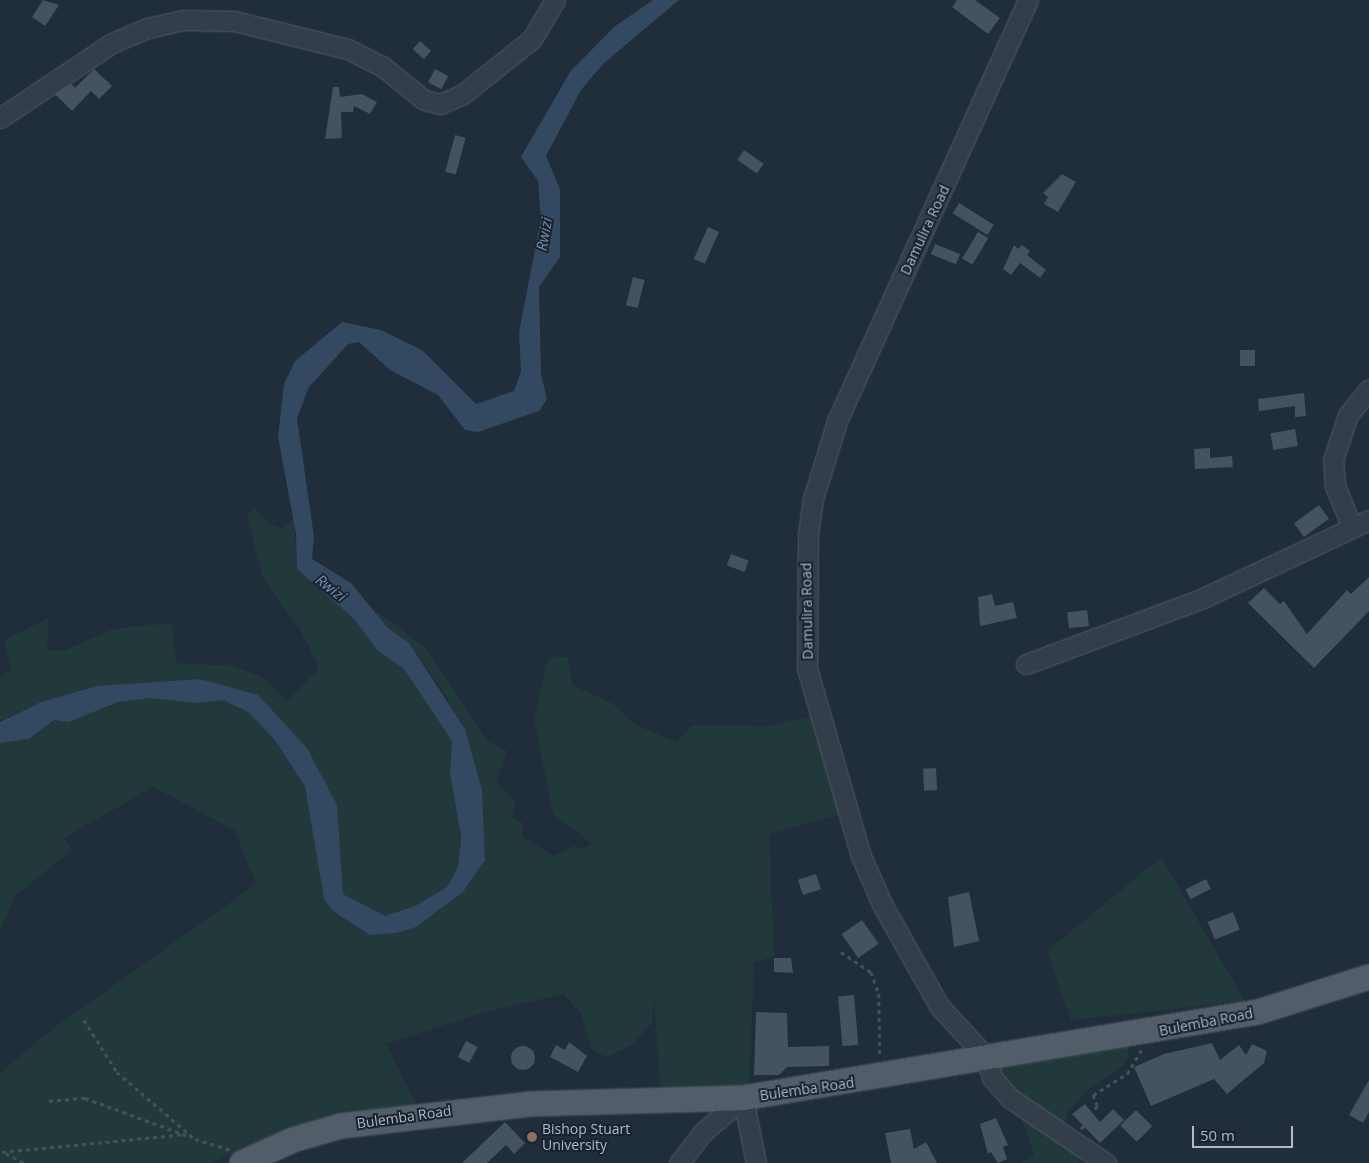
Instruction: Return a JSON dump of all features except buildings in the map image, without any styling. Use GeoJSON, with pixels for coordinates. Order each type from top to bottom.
{"type":"FeatureCollection","features":[{"type":"Feature","properties":{"kind":"main road","name":"Bulemba Road"},"geometry":{"type":"LineString","coordinates":[[248,1160],[341,1126],[458,1110],[743,1098],[881,1078],[986,1057],[1148,1033],[1258,1012],[1369,978]]}},
{"type":"Feature","properties":{"kind":"street"},"geometry":{"type":"LineString","coordinates":[[0,118],[112,43],[148,28],[184,20],[234,21],[348,49],[382,66],[424,100],[440,104],[462,94],[532,39],[555,0]]}},
{"type":"Feature","properties":{"kind":"street","name":"Damulira Road"},"geometry":{"type":"LineString","coordinates":[[1028,0],[838,418],[813,499],[805,571],[809,678],[861,856],[883,906],[940,1007],[986,1057],[992,1078],[1011,1099],[1070,1142],[1106,1163]]}},
{"type":"Feature","properties":{"kind":"street"},"geometry":{"type":"LineString","coordinates":[[1351,525],[1335,486],[1333,460],[1348,415],[1369,388]]}},
{"type":"Feature","properties":{"kind":"street"},"geometry":{"type":"LineString","coordinates":[[1026,664],[1204,598],[1351,525],[1369,520]]}},
{"type":"Feature","properties":{"kind":"street"},"geometry":{"type":"LineString","coordinates":[[679,1163],[703,1132],[743,1098],[756,1163]]}},
{"type":"Feature","properties":{"kind":"path"},"geometry":{"type":"LineString","coordinates":[[840,952],[872,972],[876,986],[881,1078]]}},
{"type":"Feature","properties":{"kind":"path"},"geometry":{"type":"LineString","coordinates":[[84,1020],[117,1072],[195,1139]]}},
{"type":"Feature","properties":{"kind":"path"},"geometry":{"type":"LineString","coordinates":[[1070,1142],[1097,1106],[1093,1095],[1127,1074],[1148,1033]]}},
{"type":"Feature","properties":{"kind":"path"},"geometry":{"type":"LineString","coordinates":[[48,1101],[85,1098],[184,1134],[248,1160]]}},
{"type":"Feature","properties":{"kind":"path"},"geometry":{"type":"LineString","coordinates":[[1,1152],[184,1134]]}},
{"type":"Feature","properties":{"kind":"path"},"geometry":{"type":"LineString","coordinates":[[1,1152],[24,1163]]}},
{"type":"Feature","properties":{"kind":"green space"},"geometry":{"type":"Polygon","coordinates":[[[255,508],[268,523],[282,528],[294,520],[297,569],[354,619],[378,651],[404,669],[452,741],[450,773],[461,813],[458,867],[447,887],[415,906],[385,916],[343,894],[337,805],[226,688],[200,679],[97,686],[41,702],[0,721],[0,676],[11,670],[4,640],[49,618],[47,651],[66,650],[113,629],[172,623],[176,663],[234,666],[262,677],[287,701],[319,668],[302,633],[263,578],[247,515],[255,508]]]}},
{"type":"Feature","properties":{"kind":"green space"},"geometry":{"type":"Polygon","coordinates":[[[373,609],[426,648],[487,741],[507,751],[496,782],[515,802],[512,818],[523,823],[522,836],[554,856],[574,846],[584,849],[591,843],[553,814],[534,719],[548,658],[568,657],[573,685],[613,704],[636,725],[677,742],[691,725],[769,726],[814,716],[845,813],[769,834],[774,956],[754,963],[749,1090],[661,1097],[654,1000],[652,1023],[632,1045],[606,1057],[592,1049],[581,1014],[564,994],[484,1012],[386,1044],[417,1106],[366,1110],[289,1129],[211,1163],[0,1163],[0,1073],[48,1032],[256,884],[234,830],[153,787],[64,838],[72,850],[16,895],[0,930],[0,743],[29,739],[54,720],[69,722],[118,702],[150,698],[223,700],[248,712],[274,739],[305,786],[324,899],[333,911],[370,935],[416,927],[463,892],[485,860],[482,790],[465,729],[442,690],[409,643],[388,628],[373,609]]]}},
{"type":"Feature","properties":{"kind":"green space"},"geometry":{"type":"Polygon","coordinates":[[[1161,857],[1245,1001],[1071,1020],[1047,951],[1161,857]]]}},
{"type":"Feature","properties":{"kind":"green space"},"geometry":{"type":"Polygon","coordinates":[[[1127,1035],[1129,1056],[1121,1068],[1089,1089],[1066,1115],[1065,1124],[1022,1098],[1001,1076],[992,1058],[1127,1035]]]}},
{"type":"Feature","properties":{"kind":"green space"},"geometry":{"type":"Polygon","coordinates":[[[1019,1111],[1086,1153],[1078,1163],[1022,1163],[1034,1155],[1019,1111]]]}},
{"type":"Feature","properties":{"kind":"water","name":"Rwizi"},"geometry":{"type":"Polygon","coordinates":[[[653,0],[679,0],[603,64],[581,90],[546,156],[560,189],[560,257],[539,287],[541,374],[547,399],[539,411],[478,432],[465,430],[438,395],[390,370],[359,342],[348,344],[309,387],[297,418],[314,537],[312,559],[351,583],[388,628],[409,643],[465,729],[482,790],[485,860],[463,892],[416,927],[396,933],[370,935],[333,911],[324,899],[305,786],[274,739],[248,712],[223,700],[198,703],[150,698],[118,702],[69,722],[54,720],[29,739],[0,743],[0,722],[41,702],[97,686],[200,679],[258,695],[307,748],[337,805],[343,894],[385,916],[415,906],[447,887],[458,867],[461,836],[450,773],[452,741],[404,669],[378,651],[354,619],[297,569],[296,534],[278,437],[284,384],[295,361],[342,322],[381,330],[422,350],[476,404],[514,391],[521,371],[519,332],[541,219],[538,181],[521,157],[570,72],[614,27],[653,0]]]}},
{"type":"Feature","properties":{"kind":"place","name":"Bishop Stuart University"},"geometry":{"type":"Point","coordinates":[532,1137]}}]}
